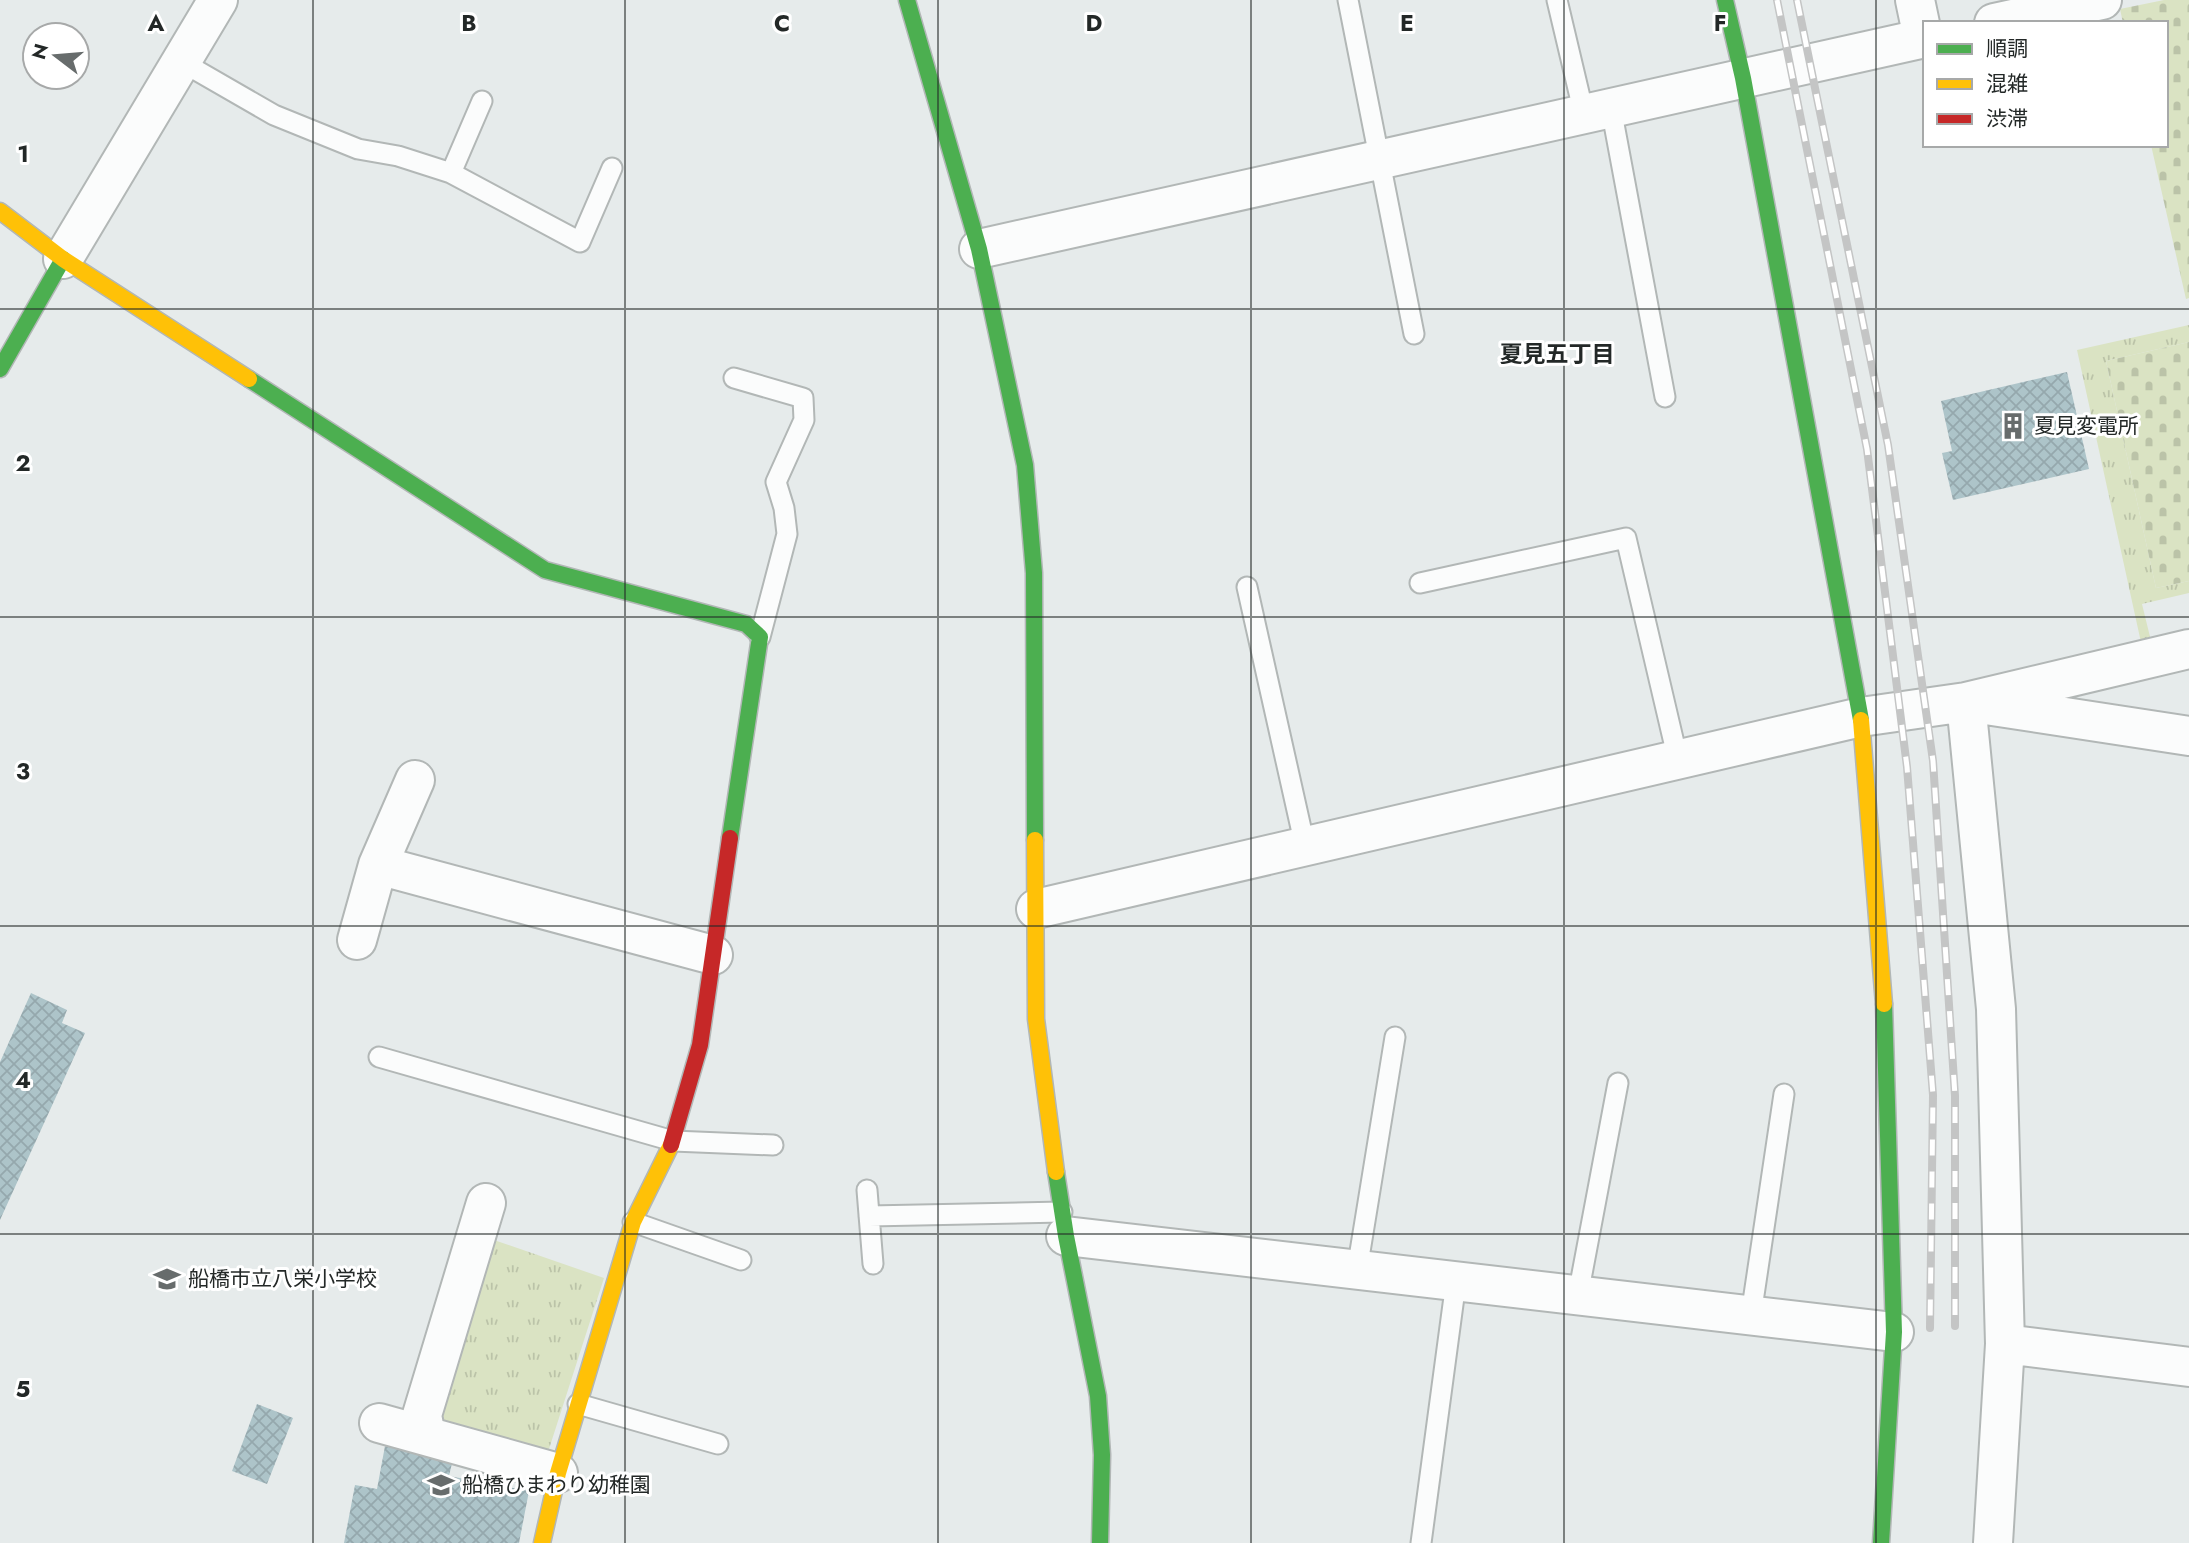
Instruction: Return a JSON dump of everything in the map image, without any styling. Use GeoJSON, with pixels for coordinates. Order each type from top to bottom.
{"type":"FeatureCollection","features":[{"type":"Feature","properties":{"kind":"street"},"geometry":{"type":"LineString","coordinates":[[0,369],[218,0]]}},
{"type":"Feature","properties":{"kind":"street"},"geometry":{"type":"LineString","coordinates":[[907,0],[979,249],[1025,465],[1034,573],[1036,1019],[1064,1224],[1098,1396],[1102,1455],[1100,1543]]}},
{"type":"Feature","properties":{"kind":"street"},"geometry":{"type":"LineString","coordinates":[[1725,0],[1743,78],[1861,717],[1884,1007],[1894,1332],[1881,1543]]}},
{"type":"Feature","properties":{"kind":"street"},"geometry":{"type":"LineString","coordinates":[[1915,0],[1923,34]]}},
{"type":"Feature","properties":{"kind":"street"},"geometry":{"type":"LineString","coordinates":[[2003,21],[2102,0]]}},
{"type":"Feature","properties":{"kind":"street"},"geometry":{"type":"LineString","coordinates":[[979,249],[1923,38]]}},
{"type":"Feature","properties":{"kind":"street"},"geometry":{"type":"LineString","coordinates":[[0,211],[63,259],[545,570],[746,624],[760,637],[699,1045],[673,1141],[633,1222],[558,1473],[542,1543]]}},
{"type":"Feature","properties":{"kind":"street"},"geometry":{"type":"LineString","coordinates":[[1036,909],[1861,717],[1966,702],[2189,649]]}},
{"type":"Feature","properties":{"kind":"street"},"geometry":{"type":"LineString","coordinates":[[1966,702],[2189,736]]}},
{"type":"Feature","properties":{"kind":"street"},"geometry":{"type":"LineString","coordinates":[[1966,702],[1996,1009],[2005,1344],[1993,1543]]}},
{"type":"Feature","properties":{"kind":"street"},"geometry":{"type":"LineString","coordinates":[[357,940],[378,865],[415,780]]}},
{"type":"Feature","properties":{"kind":"street"},"geometry":{"type":"LineString","coordinates":[[378,865],[713,955]]}},
{"type":"Feature","properties":{"kind":"street"},"geometry":{"type":"LineString","coordinates":[[426,1436],[422,1415],[486,1203]]}},
{"type":"Feature","properties":{"kind":"street"},"geometry":{"type":"LineString","coordinates":[[1064,1224],[1357,1270],[1894,1332]]}},
{"type":"Feature","properties":{"kind":"street"},"geometry":{"type":"LineString","coordinates":[[2005,1344],[2189,1367]]}},
{"type":"Feature","properties":{"kind":"street"},"geometry":{"type":"LineString","coordinates":[[379,1423],[558,1473]]}},
{"type":"Feature","properties":{"kind":"lane"},"geometry":{"type":"LineString","coordinates":[[1348,0],[1414,334]]}},
{"type":"Feature","properties":{"kind":"lane"},"geometry":{"type":"LineString","coordinates":[[1557,0],[1597,111],[1665,397]]}},
{"type":"Feature","properties":{"kind":"lane"},"geometry":{"type":"LineString","coordinates":[[182,62],[274,115],[322,135],[358,149],[398,156],[451,173],[580,243],[612,168]]}},
{"type":"Feature","properties":{"kind":"lane"},"geometry":{"type":"LineString","coordinates":[[451,173],[482,101]]}},
{"type":"Feature","properties":{"kind":"lane"},"geometry":{"type":"LineString","coordinates":[[734,378],[803,398],[804,420],[776,482],[784,508],[786,534],[760,637]]}},
{"type":"Feature","properties":{"kind":"lane"},"geometry":{"type":"LineString","coordinates":[[1420,583],[1626,538],[1678,760]]}},
{"type":"Feature","properties":{"kind":"lane"},"geometry":{"type":"LineString","coordinates":[[1247,587],[1305,846]]}},
{"type":"Feature","properties":{"kind":"lane"},"geometry":{"type":"LineString","coordinates":[[1357,1270],[1395,1037]]}},
{"type":"Feature","properties":{"kind":"lane"},"geometry":{"type":"LineString","coordinates":[[379,1057],[673,1141],[773,1145]]}},
{"type":"Feature","properties":{"kind":"lane"},"geometry":{"type":"LineString","coordinates":[[1578,1296],[1618,1083]]}},
{"type":"Feature","properties":{"kind":"lane"},"geometry":{"type":"LineString","coordinates":[[1751,1315],[1784,1094]]}},
{"type":"Feature","properties":{"kind":"lane"},"geometry":{"type":"LineString","coordinates":[[867,1191],[873,1264]]}},
{"type":"Feature","properties":{"kind":"lane"},"geometry":{"type":"LineString","coordinates":[[869,1216],[1064,1224]]}},
{"type":"Feature","properties":{"kind":"lane"},"geometry":{"type":"LineString","coordinates":[[633,1222],[741,1260]]}},
{"type":"Feature","properties":{"kind":"lane"},"geometry":{"type":"LineString","coordinates":[[1421,1543],[1457,1282]]}},
{"type":"Feature","properties":{"kind":"lane"},"geometry":{"type":"LineString","coordinates":[[578,1404],[718,1444]]}},
{"type":"Feature","properties":{"kind":"green space"},"geometry":{"type":"Polygon","coordinates":[[[2164,0],[2189,0],[2189,298],[2186,299],[2151,147],[2168,147],[2168,21],[2123,21],[2120,9],[2164,0]]]}},
{"type":"Feature","properties":{"kind":"green space"},"geometry":{"type":"Polygon","coordinates":[[[2189,325],[2189,342],[2106,361],[2156,588],[2189,581],[2189,593],[2142,604],[2152,645],[2142,647],[2077,350],[2189,325]]]}},
{"type":"Feature","properties":{"kind":"green space"},"geometry":{"type":"Polygon","coordinates":[[[2189,342],[2189,581],[2156,588],[2106,361],[2189,342]]]}},
{"type":"Feature","properties":{"kind":"green space"},"geometry":{"type":"Polygon","coordinates":[[[491,1239],[604,1278],[549,1449],[531,1455],[443,1430],[436,1405],[491,1239]]]}},
{"type":"Feature","properties":{"kind":"building","name":"夏見変電所"},"geometry":{"type":"Polygon","coordinates":[[[2067,372],[2089,469],[1953,500],[1942,453],[1952,451],[1941,401],[2067,372]]]}},
{"type":"Feature","properties":{"kind":"building"},"geometry":{"type":"Polygon","coordinates":[[[31,993],[67,1010],[62,1023],[85,1033],[0,1220],[0,1062],[31,993]]]}},
{"type":"Feature","properties":{"kind":"building"},"geometry":{"type":"Polygon","coordinates":[[[257,1404],[293,1418],[267,1484],[232,1471],[257,1404]]]}},
{"type":"Feature","properties":{"kind":"building","name":"船橋ひまわり幼稚園"},"geometry":{"type":"Polygon","coordinates":[[[385,1446],[453,1459],[449,1476],[529,1491],[519,1543],[344,1543],[355,1485],[377,1489],[385,1446]]]}},
{"type":"Feature","properties":{"kind":"railway"},"geometry":{"type":"LineString","coordinates":[[1777,0],[1867,449],[1907,767],[1933,1095],[1930,1328]]}},
{"type":"Feature","properties":{"kind":"railway"},"geometry":{"type":"LineString","coordinates":[[1797,0],[1888,445],[1933,761],[1955,1096],[1955,1326]]}},
{"type":"Feature","properties":{"kind":"traffic: fast"},"geometry":{"type":"LineString","coordinates":[[907,0],[979,249],[1025,465],[1034,573],[1035,840]]}},
{"type":"Feature","properties":{"kind":"traffic: fast"},"geometry":{"type":"LineString","coordinates":[[1725,0],[1743,78],[1861,720]]}},
{"type":"Feature","properties":{"kind":"traffic: fast"},"geometry":{"type":"LineString","coordinates":[[0,369],[63,259]]}},
{"type":"Feature","properties":{"kind":"traffic: fast"},"geometry":{"type":"LineString","coordinates":[[249,379],[545,570],[746,624],[760,637],[730,838]]}},
{"type":"Feature","properties":{"kind":"traffic: fast"},"geometry":{"type":"LineString","coordinates":[[1881,1543],[1894,1332],[1884,1004]]}},
{"type":"Feature","properties":{"kind":"traffic: fast"},"geometry":{"type":"LineString","coordinates":[[1056,1172],[1098,1396],[1102,1455],[1100,1543]]}},
{"type":"Feature","properties":{"kind":"traffic: slow"},"geometry":{"type":"LineString","coordinates":[[0,211],[63,259],[249,379]]}},
{"type":"Feature","properties":{"kind":"traffic: slow"},"geometry":{"type":"LineString","coordinates":[[1861,720],[1884,1004]]}},
{"type":"Feature","properties":{"kind":"traffic: slow"},"geometry":{"type":"LineString","coordinates":[[1035,840],[1036,1019],[1056,1172]]}},
{"type":"Feature","properties":{"kind":"traffic: slow"},"geometry":{"type":"LineString","coordinates":[[542,1543],[558,1473],[633,1222],[671,1145]]}},
{"type":"Feature","properties":{"kind":"traffic: jam"},"geometry":{"type":"LineString","coordinates":[[671,1145],[700,1045],[730,838]]}},
{"type":"Feature","properties":{"kind":"place","name":"夏見変電所"},"geometry":{"type":"Point","coordinates":[2013,426]}},
{"type":"Feature","properties":{"kind":"place","name":"船橋市立八栄小学校"},"geometry":{"type":"Point","coordinates":[167,1279]}},
{"type":"Feature","properties":{"kind":"place","name":"船橋ひまわり幼稚園"},"geometry":{"type":"Point","coordinates":[441,1485]}},
{"type":"Feature","properties":{"kind":"district","name":"夏見五丁目"},"geometry":{"type":"Point","coordinates":[1557,354]}}]}
